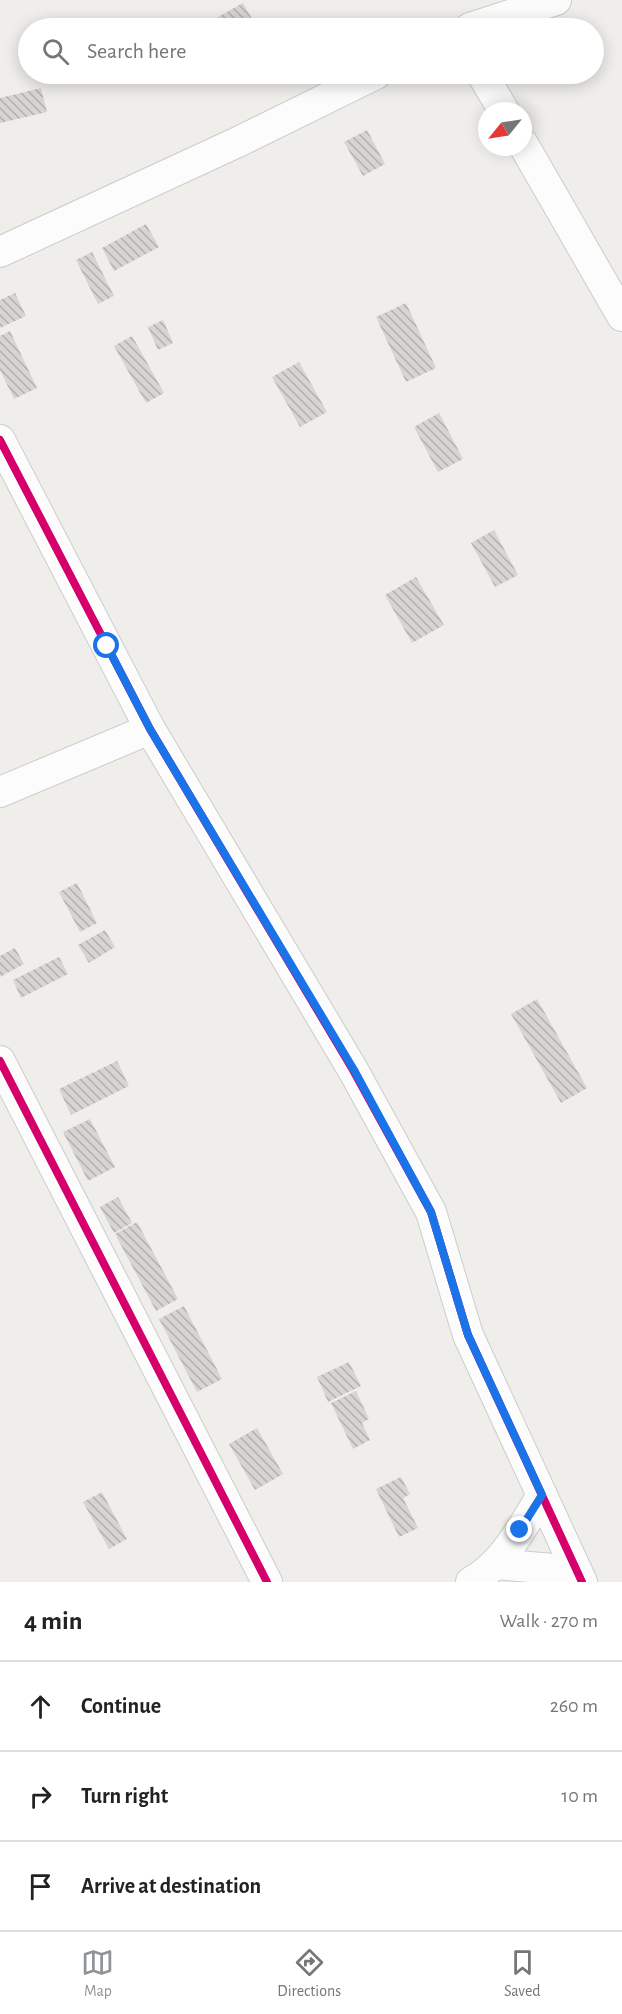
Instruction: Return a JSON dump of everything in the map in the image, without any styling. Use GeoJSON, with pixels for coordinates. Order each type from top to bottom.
{"type":"FeatureCollection","features":[{"type":"Feature","properties":{"kind":"street"},"geometry":{"type":"LineString","coordinates":[[501,18],[556,0]]}},
{"type":"Feature","properties":{"kind":"street"},"geometry":{"type":"LineString","coordinates":[[0,252],[240,141],[356,84]]}},
{"type":"Feature","properties":{"kind":"street"},"geometry":{"type":"LineString","coordinates":[[488,84],[499,102]]}},
{"type":"Feature","properties":{"kind":"street"},"geometry":{"type":"LineString","coordinates":[[530,156],[622,316]]}},
{"type":"Feature","properties":{"kind":"street"},"geometry":{"type":"LineString","coordinates":[[0,440],[150,729],[354,1070],[431,1212],[468,1335],[579,1576]]}},
{"type":"Feature","properties":{"kind":"street"},"geometry":{"type":"LineString","coordinates":[[0,792],[150,729]]}},
{"type":"Feature","properties":{"kind":"street"},"geometry":{"type":"LineString","coordinates":[[0,1061],[267,1582]]}},
{"type":"Feature","properties":{"kind":"street"},"geometry":{"type":"LineString","coordinates":[[471,1582],[495,1564],[542,1495]]}},
{"type":"Feature","properties":{"kind":"street"},"geometry":{"type":"LineString","coordinates":[[495,1564],[579,1576]]}},
{"type":"Feature","properties":{"kind":"building"},"geometry":{"type":"Polygon","coordinates":[[[243,3],[251,18],[216,18],[243,3]]]}},
{"type":"Feature","properties":{"kind":"building"},"geometry":{"type":"Polygon","coordinates":[[[41,88],[47,112],[0,123],[0,98],[41,88]]]}},
{"type":"Feature","properties":{"kind":"building"},"geometry":{"type":"Polygon","coordinates":[[[367,130],[385,164],[363,176],[344,142],[367,130]]]}},
{"type":"Feature","properties":{"kind":"building"},"geometry":{"type":"Polygon","coordinates":[[[146,224],[159,247],[114,271],[102,248],[146,224]]]}},
{"type":"Feature","properties":{"kind":"building"},"geometry":{"type":"Polygon","coordinates":[[[92,252],[114,296],[98,304],[76,260],[92,252]]]}},
{"type":"Feature","properties":{"kind":"building"},"geometry":{"type":"Polygon","coordinates":[[[15,293],[26,316],[0,328],[0,300],[15,293]]]}},
{"type":"Feature","properties":{"kind":"building"},"geometry":{"type":"Polygon","coordinates":[[[406,303],[436,368],[406,382],[376,317],[406,303]]]}},
{"type":"Feature","properties":{"kind":"building"},"geometry":{"type":"Polygon","coordinates":[[[163,320],[173,343],[158,350],[148,327],[163,320]]]}},
{"type":"Feature","properties":{"kind":"building"},"geometry":{"type":"Polygon","coordinates":[[[10,331],[37,388],[14,399],[0,370],[0,336],[10,331]]]}},
{"type":"Feature","properties":{"kind":"building"},"geometry":{"type":"Polygon","coordinates":[[[132,336],[164,393],[146,403],[114,346],[132,336]]]}},
{"type":"Feature","properties":{"kind":"building"},"geometry":{"type":"Polygon","coordinates":[[[299,362],[327,412],[300,427],[272,377],[299,362]]]}},
{"type":"Feature","properties":{"kind":"building"},"geometry":{"type":"Polygon","coordinates":[[[439,413],[463,459],[438,472],[414,427],[439,413]]]}},
{"type":"Feature","properties":{"kind":"building"},"geometry":{"type":"Polygon","coordinates":[[[494,530],[518,575],[495,587],[471,543],[494,530]]]}},
{"type":"Feature","properties":{"kind":"building"},"geometry":{"type":"Polygon","coordinates":[[[416,577],[444,625],[412,643],[385,595],[416,577]]]}},
{"type":"Feature","properties":{"kind":"building"},"geometry":{"type":"Polygon","coordinates":[[[77,883],[97,923],[80,932],[59,892],[77,883]]]}},
{"type":"Feature","properties":{"kind":"building"},"geometry":{"type":"Polygon","coordinates":[[[105,930],[115,947],[89,963],[78,945],[105,930]]]}},
{"type":"Feature","properties":{"kind":"building"},"geometry":{"type":"Polygon","coordinates":[[[15,948],[24,964],[0,977],[0,956],[15,948]]]}},
{"type":"Feature","properties":{"kind":"building"},"geometry":{"type":"Polygon","coordinates":[[[59,957],[68,974],[21,998],[13,980],[59,957]]]}},
{"type":"Feature","properties":{"kind":"building"},"geometry":{"type":"Polygon","coordinates":[[[537,999],[587,1088],[561,1103],[511,1014],[537,999]]]}},
{"type":"Feature","properties":{"kind":"building"},"geometry":{"type":"Polygon","coordinates":[[[117,1061],[129,1086],[71,1115],[59,1089],[117,1061]]]}},
{"type":"Feature","properties":{"kind":"building"},"geometry":{"type":"Polygon","coordinates":[[[90,1119],[115,1167],[88,1181],[63,1132],[90,1119]]]}},
{"type":"Feature","properties":{"kind":"building"},"geometry":{"type":"Polygon","coordinates":[[[118,1197],[132,1223],[114,1233],[100,1207],[118,1197]]]}},
{"type":"Feature","properties":{"kind":"building"},"geometry":{"type":"Polygon","coordinates":[[[137,1222],[178,1299],[156,1311],[115,1234],[137,1222]]]}},
{"type":"Feature","properties":{"kind":"building"},"geometry":{"type":"Polygon","coordinates":[[[184,1306],[222,1379],[197,1392],[159,1319],[184,1306]]]}},
{"type":"Feature","properties":{"kind":"building"},"geometry":{"type":"Polygon","coordinates":[[[349,1362],[361,1386],[328,1402],[317,1377],[349,1362]]]}},
{"type":"Feature","properties":{"kind":"building"},"geometry":{"type":"Polygon","coordinates":[[[356,1391],[369,1419],[362,1423],[370,1440],[353,1449],[331,1403],[356,1391]]]}},
{"type":"Feature","properties":{"kind":"building"},"geometry":{"type":"Polygon","coordinates":[[[257,1428],[283,1474],[255,1490],[229,1444],[257,1428]]]}},
{"type":"Feature","properties":{"kind":"building"},"geometry":{"type":"Polygon","coordinates":[[[401,1477],[410,1494],[403,1498],[418,1528],[399,1537],[376,1489],[401,1477]]]}},
{"type":"Feature","properties":{"kind":"building"},"geometry":{"type":"Polygon","coordinates":[[[102,1492],[127,1539],[109,1549],[83,1502],[102,1492]]]}},
{"type":"Feature","properties":{"kind":"cycle path"},"geometry":{"type":"LineString","coordinates":[[0,440],[150,729],[353,1070],[431,1212],[468,1335],[582,1582]]}},
{"type":"Feature","properties":{"kind":"cycle path"},"geometry":{"type":"LineString","coordinates":[[0,1061],[267,1582]]}},
{"type":"Feature","properties":{"kind":"route"},"geometry":{"type":"LineString","coordinates":[[107,646],[150,729],[354,1070],[431,1212],[468,1335],[542,1495],[520,1530]]}}]}
